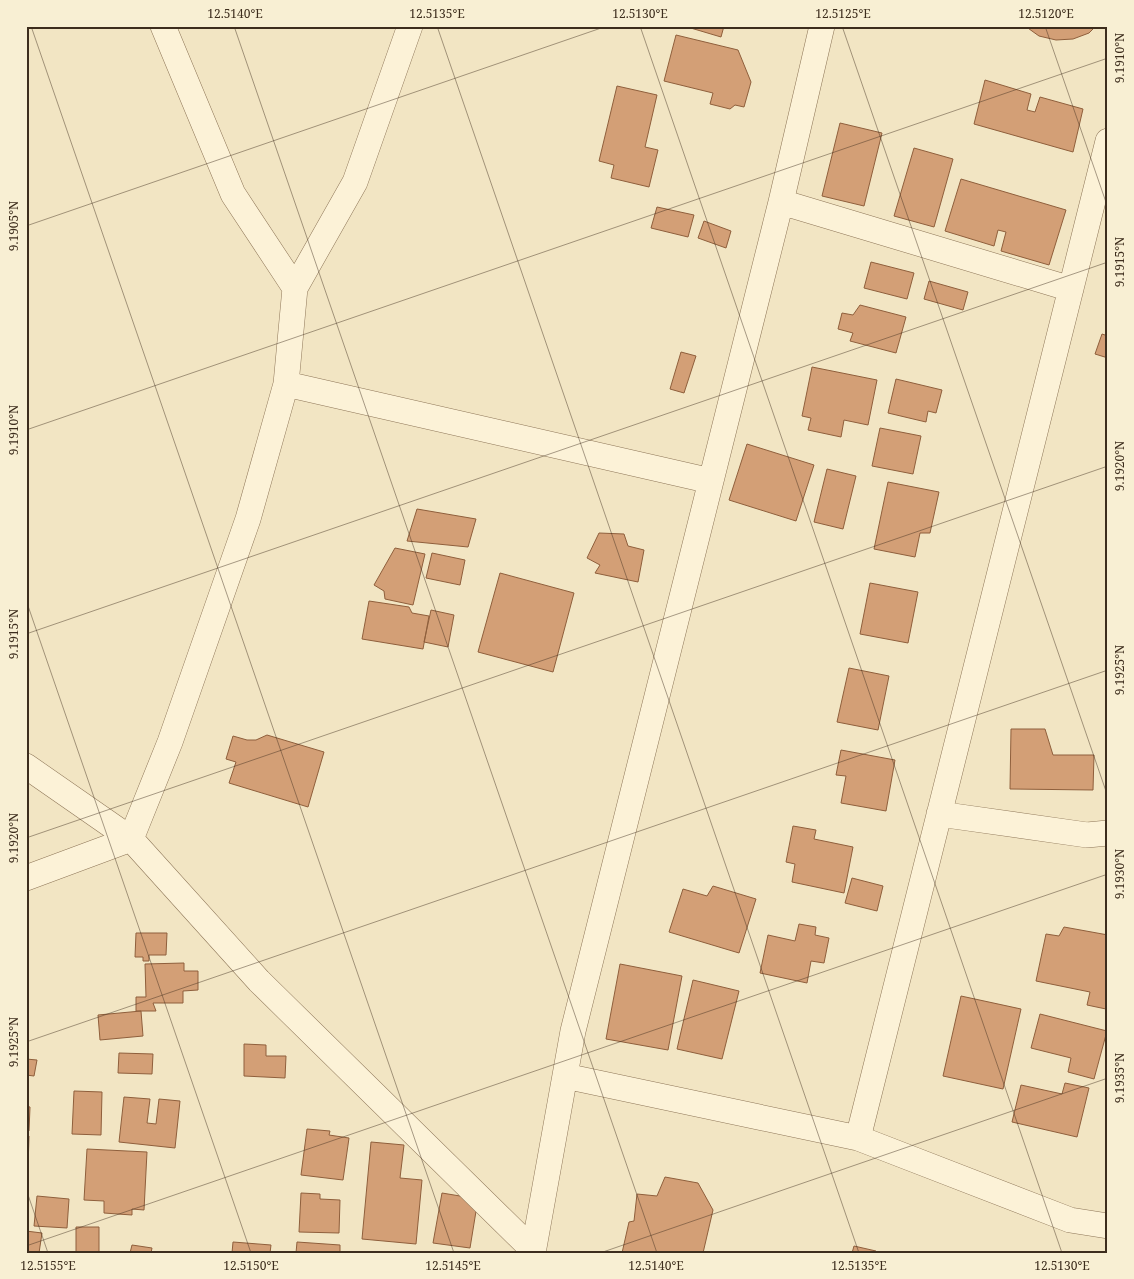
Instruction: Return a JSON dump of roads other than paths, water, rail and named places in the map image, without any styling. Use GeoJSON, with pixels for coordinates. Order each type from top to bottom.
{"type":"FeatureCollection","features":[{"type":"Feature","properties":{"kind":"street"},"geometry":{"type":"LineString","coordinates":[[163,26],[233,194],[295,288]]}},
{"type":"Feature","properties":{"kind":"street"},"geometry":{"type":"LineString","coordinates":[[26,878],[130,839],[170,742],[248,519],[286,384],[295,288],[355,182],[410,26]]}},
{"type":"Feature","properties":{"kind":"street"},"geometry":{"type":"LineString","coordinates":[[533,1252],[573,1031],[781,202],[822,26]]}},
{"type":"Feature","properties":{"kind":"street"},"geometry":{"type":"LineString","coordinates":[[858,1138],[1108,141]]}},
{"type":"Feature","properties":{"kind":"street"},"geometry":{"type":"LineString","coordinates":[[781,202],[1071,288]]}},
{"type":"Feature","properties":{"kind":"street"},"geometry":{"type":"LineString","coordinates":[[286,384],[711,481]]}},
{"type":"Feature","properties":{"kind":"street"},"geometry":{"type":"LineString","coordinates":[[26,766],[130,839],[259,981],[533,1252]]}},
{"type":"Feature","properties":{"kind":"street"},"geometry":{"type":"LineString","coordinates":[[939,814],[1087,835],[1108,833]]}},
{"type":"Feature","properties":{"kind":"street"},"geometry":{"type":"LineString","coordinates":[[565,1076],[858,1138],[1070,1220],[1108,1226]]}}]}
